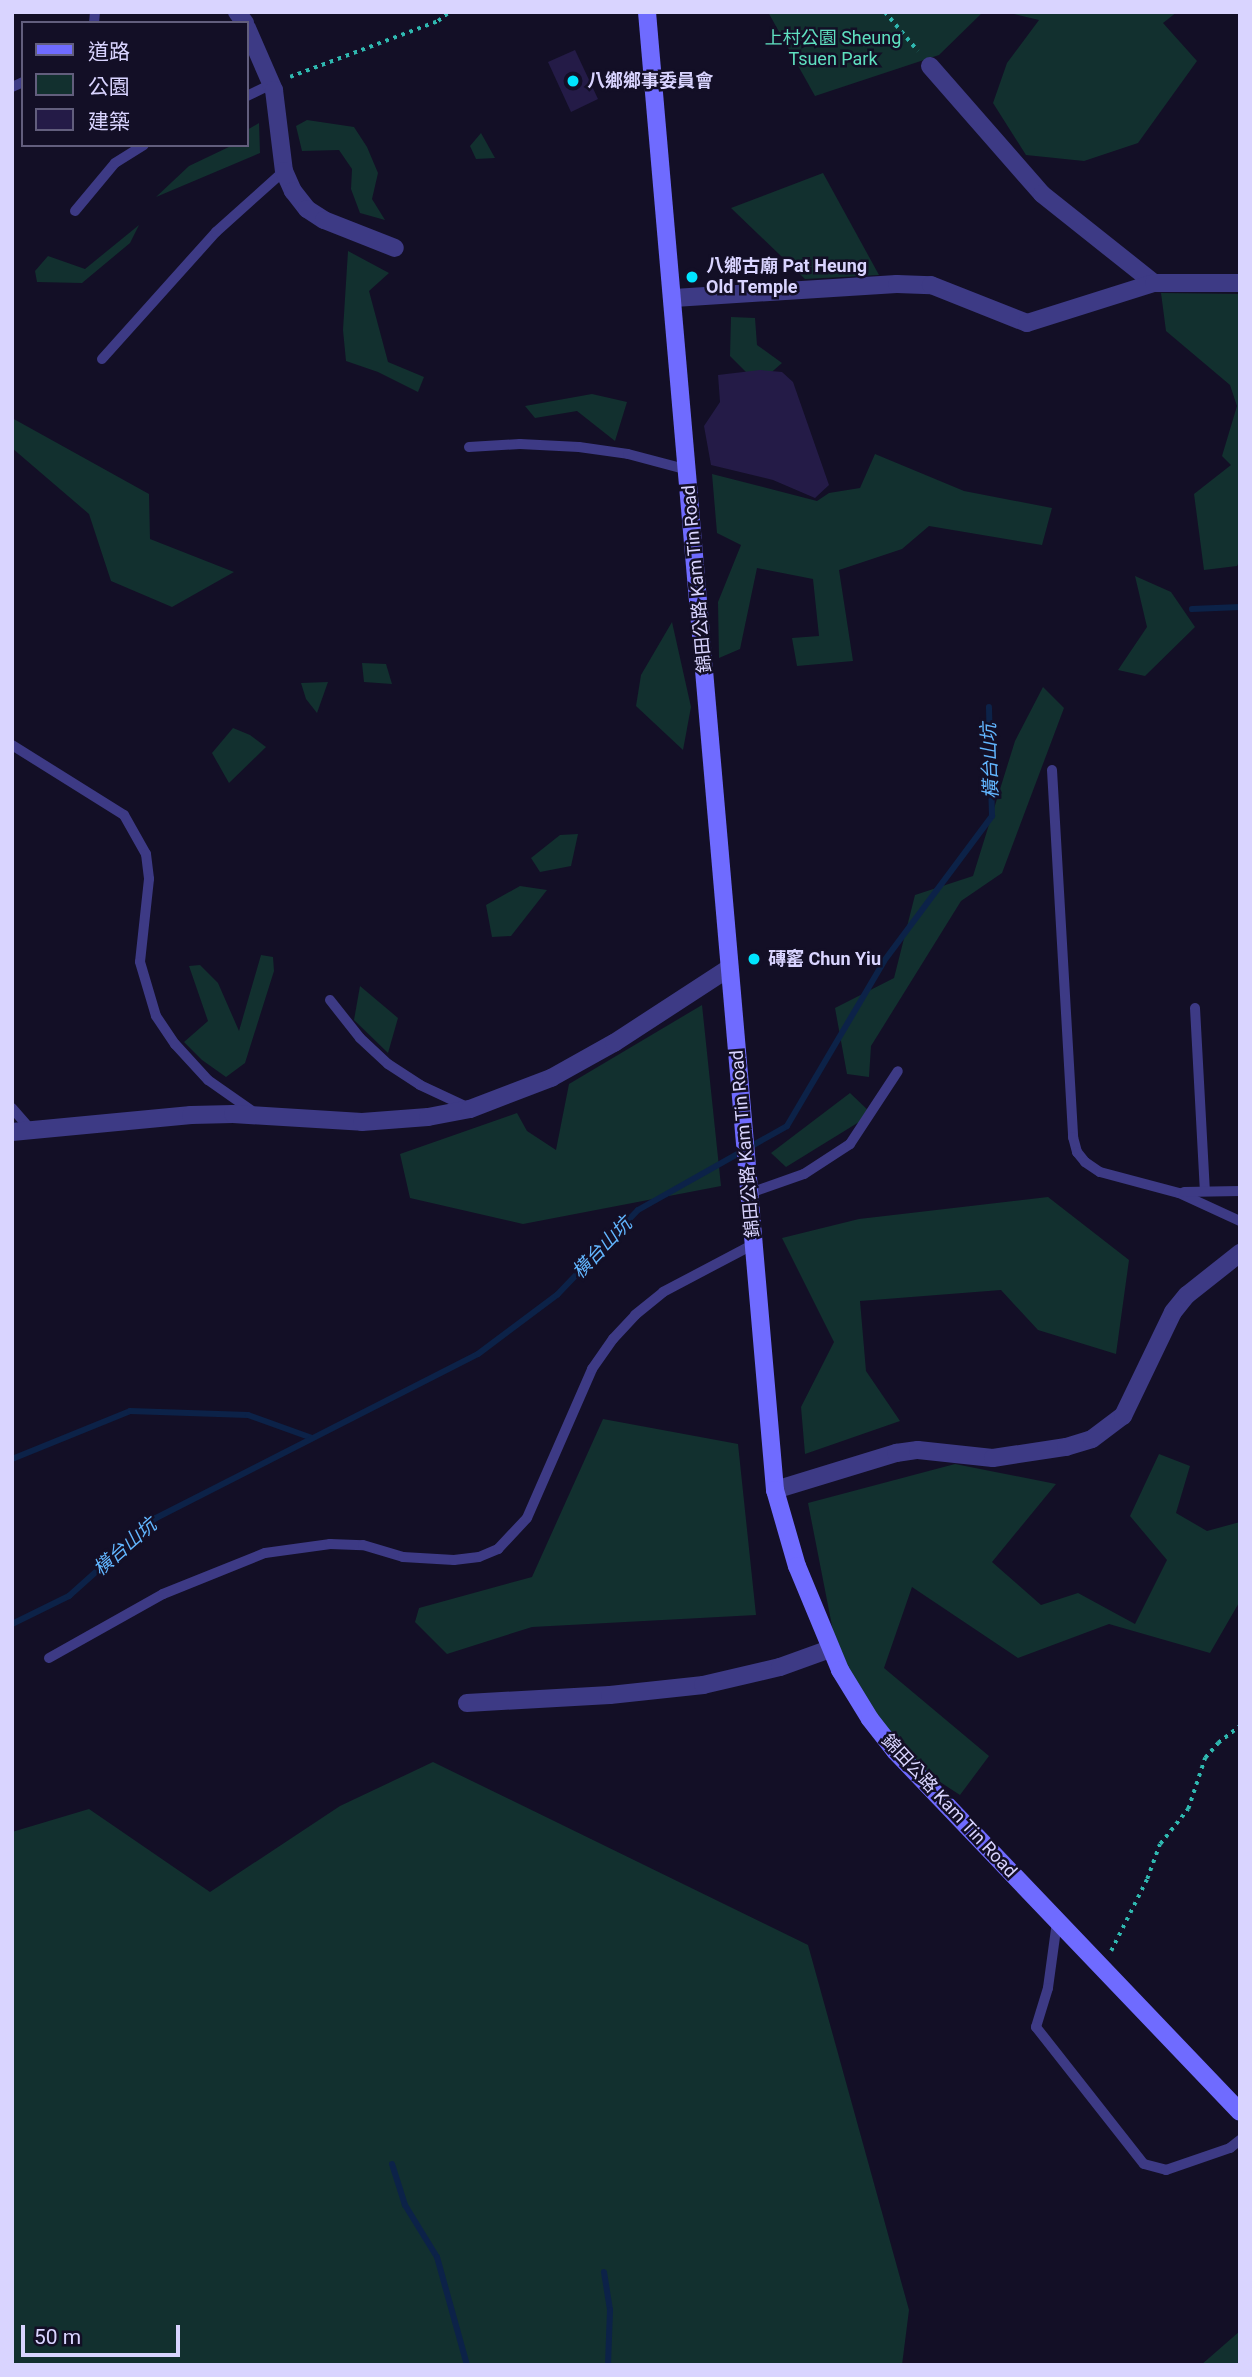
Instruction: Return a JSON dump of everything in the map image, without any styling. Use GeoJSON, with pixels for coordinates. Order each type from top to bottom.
{"type":"FeatureCollection","features":[{"type":"Feature","properties":{"kind":"main road","name":"錦田公路 Kam Tin Road"},"geometry":{"type":"LineString","coordinates":[[647,12],[674,298],[775,1490],[797,1566],[830,1649],[852,1692],[895,1751],[1240,2112]]}},
{"type":"Feature","properties":{"kind":"street"},"geometry":{"type":"LineString","coordinates":[[248,30],[272,84],[279,118],[284,171],[293,191],[307,209],[340,228],[395,248]]}},
{"type":"Feature","properties":{"kind":"street"},"geometry":{"type":"LineString","coordinates":[[930,66],[1042,194],[1154,283]]}},
{"type":"Feature","properties":{"kind":"street"},"geometry":{"type":"LineString","coordinates":[[674,298],[897,284],[931,285],[1027,323],[1154,283],[1240,283]]}},
{"type":"Feature","properties":{"kind":"street"},"geometry":{"type":"LineString","coordinates":[[21,1131],[191,1115],[362,1122],[428,1117],[470,1109],[551,1078],[614,1043],[729,968]]}},
{"type":"Feature","properties":{"kind":"street"},"geometry":{"type":"LineString","coordinates":[[775,1490],[896,1453],[918,1450],[993,1458],[1066,1447],[1092,1439],[1123,1416],[1173,1312],[1187,1295],[1240,1253]]}},
{"type":"Feature","properties":{"kind":"street"},"geometry":{"type":"LineString","coordinates":[[467,1703],[610,1695],[703,1685],[780,1667],[830,1649]]}},
{"type":"Feature","properties":{"kind":"lane"},"geometry":{"type":"LineString","coordinates":[[248,96],[272,84]]}},
{"type":"Feature","properties":{"kind":"lane"},"geometry":{"type":"LineString","coordinates":[[75,211],[126,150]]}},
{"type":"Feature","properties":{"kind":"lane"},"geometry":{"type":"LineString","coordinates":[[102,359],[216,232],[284,171]]}},
{"type":"Feature","properties":{"kind":"lane"},"geometry":{"type":"LineString","coordinates":[[469,447],[520,444],[579,447],[628,454],[688,470]]}},
{"type":"Feature","properties":{"kind":"lane"},"geometry":{"type":"LineString","coordinates":[[12,745],[124,815],[146,853],[149,879],[140,962],[156,1016],[175,1044],[208,1080],[258,1116]]}},
{"type":"Feature","properties":{"kind":"lane"},"geometry":{"type":"LineString","coordinates":[[1052,769],[1073,1137],[1077,1152],[1085,1162],[1100,1172],[1179,1193],[1240,1221]]}},
{"type":"Feature","properties":{"kind":"lane"},"geometry":{"type":"LineString","coordinates":[[330,1000],[360,1038],[388,1064],[420,1085],[470,1109]]}},
{"type":"Feature","properties":{"kind":"lane"},"geometry":{"type":"LineString","coordinates":[[1195,1008],[1205,1191]]}},
{"type":"Feature","properties":{"kind":"lane"},"geometry":{"type":"LineString","coordinates":[[750,1193],[804,1174],[850,1144],[898,1071]]}},
{"type":"Feature","properties":{"kind":"lane"},"geometry":{"type":"LineString","coordinates":[[12,1108],[21,1131]]}},
{"type":"Feature","properties":{"kind":"lane"},"geometry":{"type":"LineString","coordinates":[[1179,1193],[1240,1191]]}},
{"type":"Feature","properties":{"kind":"lane"},"geometry":{"type":"LineString","coordinates":[[49,1658],[163,1594],[265,1553],[330,1544],[363,1545],[402,1557],[454,1560],[479,1557],[498,1549],[527,1518],[592,1368],[614,1339],[635,1315],[663,1292],[754,1244]]}},
{"type":"Feature","properties":{"kind":"lane"},"geometry":{"type":"LineString","coordinates":[[1057,1922],[1048,1988],[1036,2027],[1144,2164],[1166,2170],[1230,2148],[1240,2140]]}},
{"type":"Feature","properties":{"kind":"path"},"geometry":{"type":"LineString","coordinates":[[272,84],[438,21],[450,12]]}},
{"type":"Feature","properties":{"kind":"path"},"geometry":{"type":"LineString","coordinates":[[885,12],[930,66]]}},
{"type":"Feature","properties":{"kind":"path"},"geometry":{"type":"LineString","coordinates":[[1102,1969],[1147,1879],[1160,1844],[1188,1809],[1205,1758],[1218,1742],[1240,1726]]}},
{"type":"Feature","properties":{"kind":"green space","name":"上村公園 Sheung Tsuen Park"},"geometry":{"type":"Polygon","coordinates":[[[768,12],[983,12],[939,55],[815,96],[768,12]]]}},
{"type":"Feature","properties":{"kind":"green space"},"geometry":{"type":"Polygon","coordinates":[[[1006,12],[1177,12],[1163,23],[1197,61],[1138,143],[1084,161],[1026,155],[993,103],[1007,63],[1039,20],[1006,12]]]}},
{"type":"Feature","properties":{"kind":"green space"},"geometry":{"type":"Polygon","coordinates":[[[307,120],[354,127],[367,147],[378,173],[372,199],[385,220],[360,213],[351,189],[352,169],[339,150],[302,151],[296,126],[307,120]]]}},
{"type":"Feature","properties":{"kind":"green space"},"geometry":{"type":"Polygon","coordinates":[[[259,123],[260,153],[156,197],[189,166],[229,147],[248,147],[248,129],[259,123]]]}},
{"type":"Feature","properties":{"kind":"green space"},"geometry":{"type":"Polygon","coordinates":[[[481,133],[495,158],[476,159],[470,146],[481,133]]]}},
{"type":"Feature","properties":{"kind":"green space"},"geometry":{"type":"Polygon","coordinates":[[[823,173],[879,275],[805,279],[731,208],[823,173]]]}},
{"type":"Feature","properties":{"kind":"green space"},"geometry":{"type":"Polygon","coordinates":[[[139,225],[130,243],[82,283],[37,282],[35,271],[48,256],[85,269],[139,225]]]}},
{"type":"Feature","properties":{"kind":"green space"},"geometry":{"type":"Polygon","coordinates":[[[348,251],[389,273],[369,291],[388,362],[424,377],[418,392],[378,372],[346,361],[343,330],[348,251]]]}},
{"type":"Feature","properties":{"kind":"green space"},"geometry":{"type":"Polygon","coordinates":[[[1161,293],[1240,294],[1240,560],[1237,566],[1204,570],[1194,494],[1231,465],[1222,456],[1237,406],[1230,385],[1166,331],[1161,293]]]}},
{"type":"Feature","properties":{"kind":"green space"},"geometry":{"type":"Polygon","coordinates":[[[731,317],[755,318],[757,345],[782,363],[758,384],[730,356],[731,317]]]}},
{"type":"Feature","properties":{"kind":"green space"},"geometry":{"type":"Polygon","coordinates":[[[592,394],[627,402],[615,441],[577,411],[535,418],[525,406],[592,394]]]}},
{"type":"Feature","properties":{"kind":"green space"},"geometry":{"type":"Polygon","coordinates":[[[12,418],[149,494],[150,539],[234,572],[172,607],[111,581],[89,514],[12,448],[12,418]]]}},
{"type":"Feature","properties":{"kind":"green space"},"geometry":{"type":"Polygon","coordinates":[[[875,454],[964,491],[1052,508],[1042,545],[929,526],[902,549],[839,570],[853,661],[797,666],[792,638],[819,636],[813,579],[757,568],[740,649],[719,658],[718,602],[741,545],[717,533],[712,474],[817,501],[829,493],[860,488],[875,454]]]}},
{"type":"Feature","properties":{"kind":"green space"},"geometry":{"type":"Polygon","coordinates":[[[1135,576],[1171,592],[1195,627],[1145,676],[1118,670],[1147,627],[1135,576]]]}},
{"type":"Feature","properties":{"kind":"green space"},"geometry":{"type":"Polygon","coordinates":[[[672,622],[691,707],[683,750],[636,706],[641,675],[672,622]]]}},
{"type":"Feature","properties":{"kind":"green space"},"geometry":{"type":"Polygon","coordinates":[[[362,663],[386,664],[392,684],[364,682],[362,663]]]}},
{"type":"Feature","properties":{"kind":"green space"},"geometry":{"type":"Polygon","coordinates":[[[328,682],[317,713],[306,699],[301,683],[328,682]]]}},
{"type":"Feature","properties":{"kind":"green space"},"geometry":{"type":"Polygon","coordinates":[[[1043,687],[1064,708],[1002,873],[961,901],[871,1046],[869,1077],[847,1074],[835,1008],[894,978],[915,895],[973,876],[1015,741],[1043,687]]]}},
{"type":"Feature","properties":{"kind":"green space"},"geometry":{"type":"Polygon","coordinates":[[[233,728],[250,735],[266,747],[229,783],[212,753],[233,728]]]}},
{"type":"Feature","properties":{"kind":"green space"},"geometry":{"type":"Polygon","coordinates":[[[578,834],[571,866],[540,872],[531,858],[560,835],[578,834]]]}},
{"type":"Feature","properties":{"kind":"green space"},"geometry":{"type":"Polygon","coordinates":[[[520,886],[547,890],[511,936],[492,937],[486,905],[520,886]]]}},
{"type":"Feature","properties":{"kind":"green space"},"geometry":{"type":"Polygon","coordinates":[[[261,955],[273,957],[274,971],[245,1063],[226,1077],[202,1060],[184,1042],[208,1021],[189,966],[200,965],[218,983],[239,1031],[261,955]]]}},
{"type":"Feature","properties":{"kind":"green space"},"geometry":{"type":"Polygon","coordinates":[[[360,986],[398,1018],[388,1053],[354,1020],[360,986]]]}},
{"type":"Feature","properties":{"kind":"green space"},"geometry":{"type":"Polygon","coordinates":[[[702,1005],[721,1186],[523,1224],[410,1198],[400,1154],[517,1113],[527,1131],[556,1150],[569,1084],[702,1005]]]}},
{"type":"Feature","properties":{"kind":"green space"},"geometry":{"type":"Polygon","coordinates":[[[850,1093],[872,1114],[786,1167],[771,1153],[850,1093]]]}},
{"type":"Feature","properties":{"kind":"green space"},"geometry":{"type":"Polygon","coordinates":[[[1048,1197],[1129,1260],[1116,1354],[1038,1330],[1001,1290],[860,1301],[866,1371],[900,1421],[805,1454],[801,1407],[834,1342],[782,1238],[859,1219],[1048,1197]]]}},
{"type":"Feature","properties":{"kind":"green space"},"geometry":{"type":"Polygon","coordinates":[[[603,1419],[738,1444],[756,1615],[532,1627],[447,1654],[415,1622],[419,1608],[532,1577],[603,1419]]]}},
{"type":"Feature","properties":{"kind":"green space"},"geometry":{"type":"Polygon","coordinates":[[[1159,1454],[1190,1466],[1176,1513],[1207,1531],[1240,1522],[1240,1601],[1210,1653],[1109,1624],[1018,1658],[912,1587],[884,1668],[989,1756],[960,1795],[885,1746],[834,1636],[808,1503],[955,1464],[1056,1484],[992,1562],[1041,1605],[1078,1593],[1135,1624],[1167,1560],[1130,1516],[1159,1454]]]}},
{"type":"Feature","properties":{"kind":"green space"},"geometry":{"type":"Polygon","coordinates":[[[433,1762],[808,1945],[909,2310],[902,2365],[12,2365],[12,1832],[89,1809],[210,1892],[340,1806],[433,1762]]]}},
{"type":"Feature","properties":{"kind":"green space"},"geometry":{"type":"Polygon","coordinates":[[[1240,2331],[1240,2365],[1201,2365],[1240,2331]]]}},
{"type":"Feature","properties":{"kind":"building","name":"八鄉鄉事委員會"},"geometry":{"type":"Polygon","coordinates":[[[575,50],[598,99],[571,112],[548,62],[575,50]]]}},
{"type":"Feature","properties":{"kind":"building"},"geometry":{"type":"Polygon","coordinates":[[[760,370],[782,372],[793,382],[829,485],[815,498],[773,480],[711,465],[704,426],[720,402],[718,375],[760,370]]]}},
{"type":"Feature","properties":{"kind":"waterway"},"geometry":{"type":"LineString","coordinates":[[1192,609],[1240,607]]}},
{"type":"Feature","properties":{"kind":"waterway","name":"橫台山坑"},"geometry":{"type":"LineString","coordinates":[[12,1624],[69,1596],[156,1518],[478,1354],[557,1295],[638,1210],[787,1126],[884,961],[992,816],[989,707]]}},
{"type":"Feature","properties":{"kind":"waterway"},"geometry":{"type":"LineString","coordinates":[[12,1459],[130,1411],[248,1415],[312,1438]]}},
{"type":"Feature","properties":{"kind":"waterway"},"geometry":{"type":"LineString","coordinates":[[392,2164],[405,2205],[437,2257],[467,2365]]}},
{"type":"Feature","properties":{"kind":"waterway"},"geometry":{"type":"LineString","coordinates":[[604,2272],[610,2310],[608,2365]]}},
{"type":"Feature","properties":{"kind":"place","name":"八鄉鄉事委員會"},"geometry":{"type":"Point","coordinates":[573,81]}},
{"type":"Feature","properties":{"kind":"place","name":"八鄉古廟 Pat Heung Old Temple"},"geometry":{"type":"Point","coordinates":[692,277]}},
{"type":"Feature","properties":{"kind":"place","name":"磚窰 Chun Yiu"},"geometry":{"type":"Point","coordinates":[754,959]}}]}
